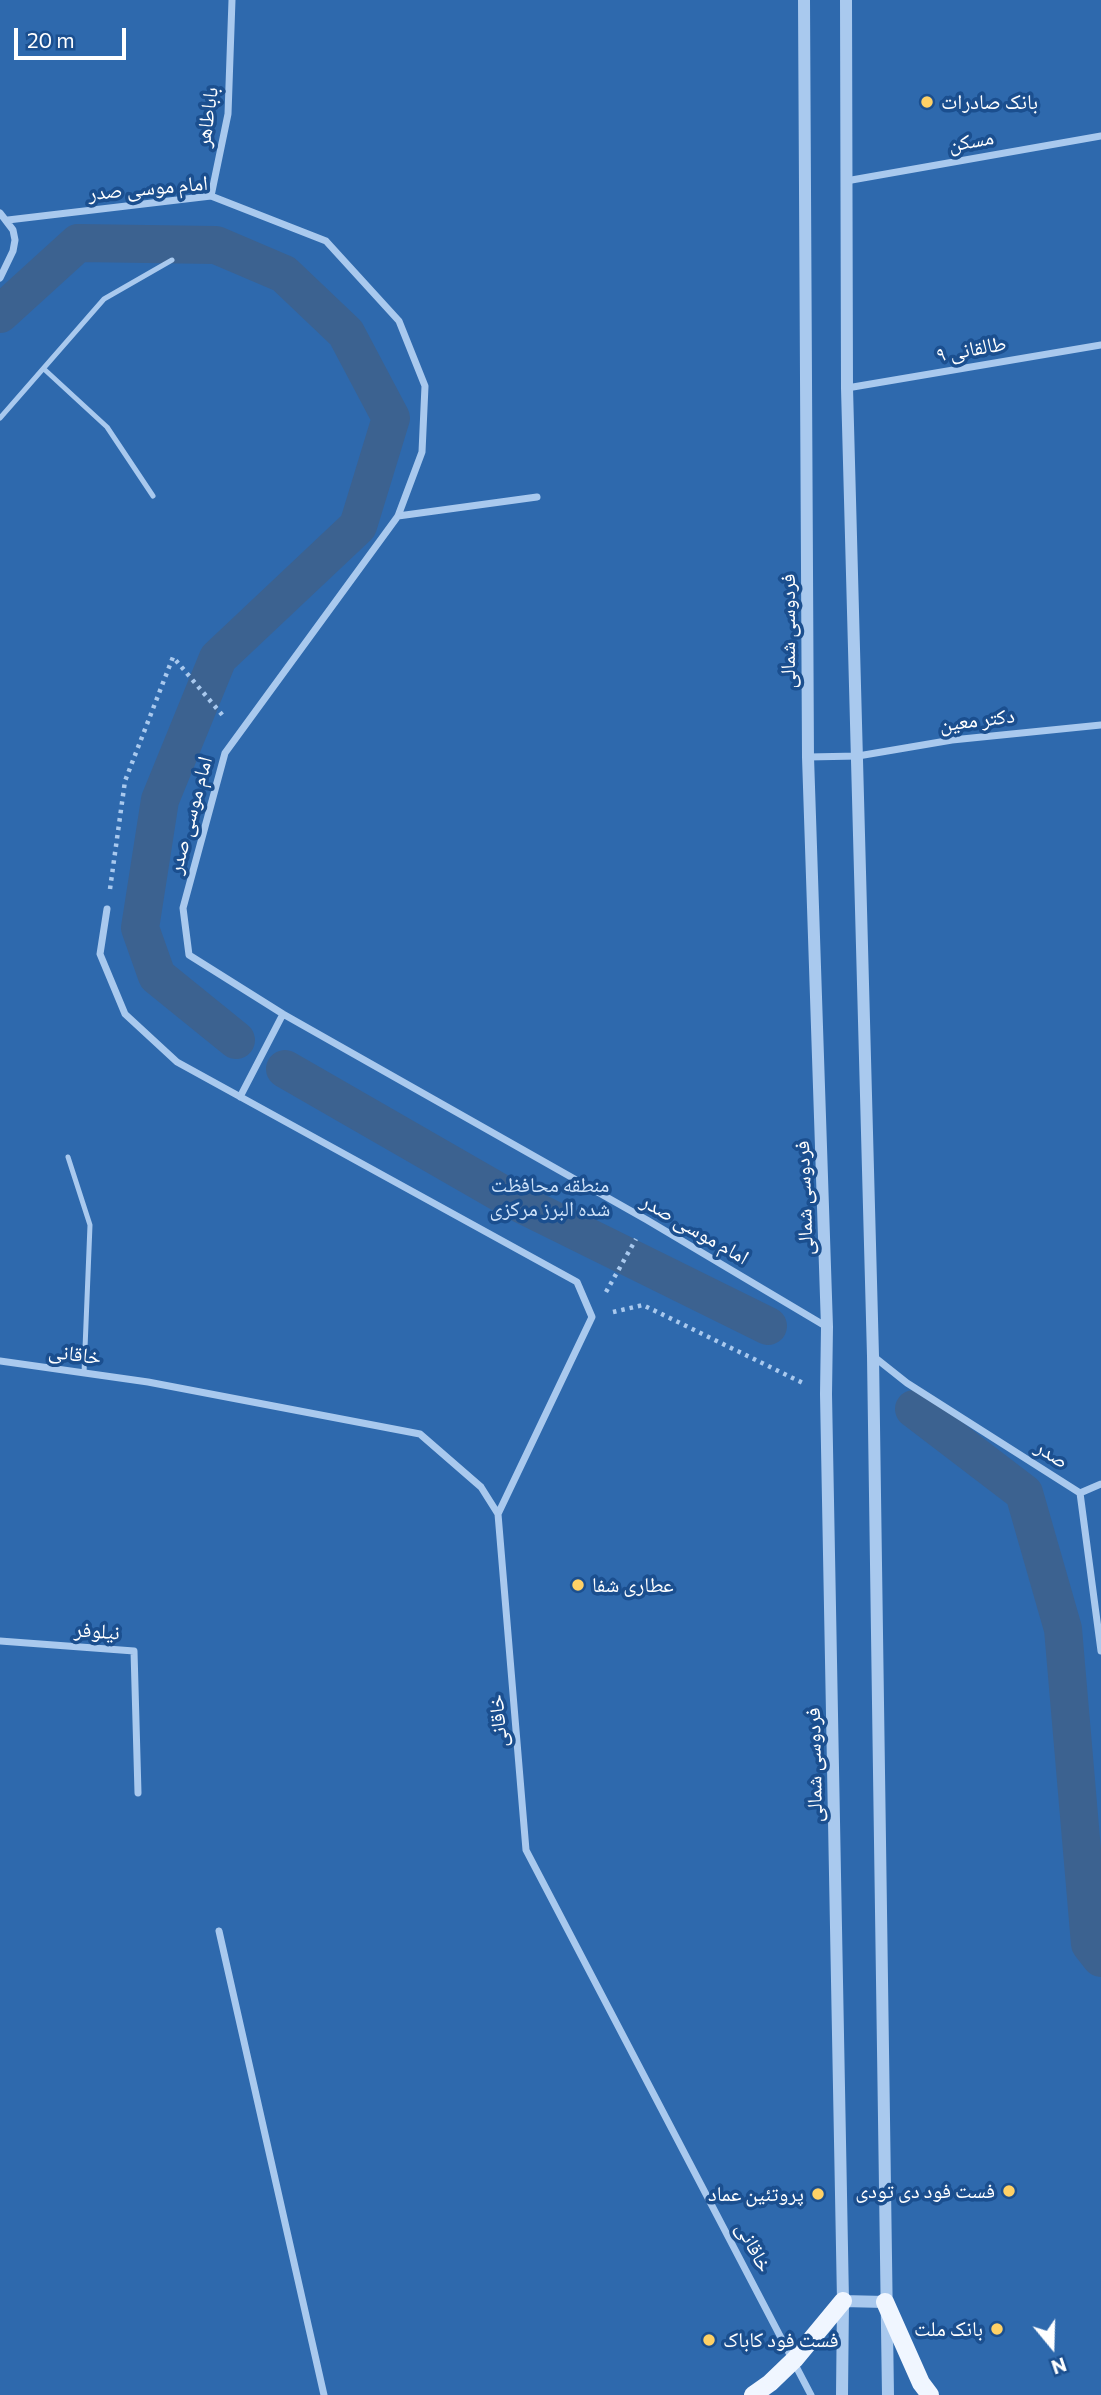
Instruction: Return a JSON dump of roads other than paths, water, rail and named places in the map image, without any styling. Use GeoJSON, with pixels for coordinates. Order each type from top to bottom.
{"type":"FeatureCollection","features":[{"type":"Feature","properties":{"kind":"main road"},"geometry":{"type":"LineString","coordinates":[[753,2395],[795,2359],[843,2301]]}},
{"type":"Feature","properties":{"kind":"main road"},"geometry":{"type":"LineString","coordinates":[[886,2302],[921,2383],[930,2395]]}},
{"type":"Feature","properties":{"kind":"street","name":"باباطاهر"},"geometry":{"type":"LineString","coordinates":[[211,196],[228,114],[232,0]]}},
{"type":"Feature","properties":{"kind":"street","name":"فردوسی شمالی"},"geometry":{"type":"LineString","coordinates":[[804,0],[808,757],[827,1327],[825,1394],[843,2301],[842,2395]]}},
{"type":"Feature","properties":{"kind":"street"},"geometry":{"type":"LineString","coordinates":[[846,0],[847,388],[873,1356],[888,2395]]}},
{"type":"Feature","properties":{"kind":"street","name":"مسکن"},"geometry":{"type":"LineString","coordinates":[[846,181],[1101,136]]}},
{"type":"Feature","properties":{"kind":"street","name":"امام موسی صدر"},"geometry":{"type":"LineString","coordinates":[[8,220],[211,196],[326,241],[399,321],[425,386],[422,452],[398,516],[225,752],[183,908],[189,955],[283,1014],[646,1220],[827,1327]]}},
{"type":"Feature","properties":{"kind":"street"},"geometry":{"type":"LineString","coordinates":[[0,213],[8,220],[15,240],[0,278]]}},
{"type":"Feature","properties":{"kind":"street","name":"طالقانی ۹"},"geometry":{"type":"LineString","coordinates":[[847,388],[1101,345]]}},
{"type":"Feature","properties":{"kind":"street"},"geometry":{"type":"LineString","coordinates":[[398,516],[537,497]]}},
{"type":"Feature","properties":{"kind":"street","name":"دکتر معین"},"geometry":{"type":"LineString","coordinates":[[808,757],[858,756],[952,740],[1101,725]]}},
{"type":"Feature","properties":{"kind":"street"},"geometry":{"type":"LineString","coordinates":[[107,909],[100,954],[125,1014],[177,1062],[577,1282],[592,1317],[498,1514]]}},
{"type":"Feature","properties":{"kind":"street"},"geometry":{"type":"LineString","coordinates":[[240,1097],[283,1014]]}},
{"type":"Feature","properties":{"kind":"street","name":"صدر"},"geometry":{"type":"LineString","coordinates":[[873,1356],[907,1383],[1080,1493],[1101,1651]]}},
{"type":"Feature","properties":{"kind":"street","name":"خاقانی"},"geometry":{"type":"LineString","coordinates":[[0,1362],[148,1382],[419,1434],[481,1487],[498,1514],[526,1850],[811,2395]]}},
{"type":"Feature","properties":{"kind":"street"},"geometry":{"type":"LineString","coordinates":[[1080,1493],[1101,1484]]}},
{"type":"Feature","properties":{"kind":"street","name":"نیلوفر"},"geometry":{"type":"LineString","coordinates":[[0,1641],[134,1651],[138,1793]]}},
{"type":"Feature","properties":{"kind":"street"},"geometry":{"type":"LineString","coordinates":[[219,1931],[324,2395]]}},
{"type":"Feature","properties":{"kind":"street"},"geometry":{"type":"LineString","coordinates":[[843,2301],[886,2302]]}},
{"type":"Feature","properties":{"kind":"lane"},"geometry":{"type":"LineString","coordinates":[[0,418],[104,299],[172,260]]}},
{"type":"Feature","properties":{"kind":"lane"},"geometry":{"type":"LineString","coordinates":[[44,369],[107,427],[153,496]]}},
{"type":"Feature","properties":{"kind":"lane"},"geometry":{"type":"LineString","coordinates":[[68,1157],[90,1226],[84,1373]]}},
{"type":"Feature","properties":{"kind":"waterway"},"geometry":{"type":"LineString","coordinates":[[0,314],[78,243],[216,245],[284,274],[346,333],[391,418],[358,526],[218,658],[160,800],[140,928],[157,976],[236,1040]]}},
{"type":"Feature","properties":{"kind":"waterway"},"geometry":{"type":"LineString","coordinates":[[285,1069],[511,1199],[768,1326]]}},
{"type":"Feature","properties":{"kind":"waterway"},"geometry":{"type":"LineString","coordinates":[[914,1409],[1024,1493],[1063,1629],[1090,1944],[1101,1958]]}},
{"type":"Feature","properties":{"kind":"place","name":"بانک صادرات"},"geometry":{"type":"Point","coordinates":[927,102]}},
{"type":"Feature","properties":{"kind":"place","name":"عطاری شفا"},"geometry":{"type":"Point","coordinates":[578,1585]}},
{"type":"Feature","properties":{"kind":"place","name":"فست فود دی تودی"},"geometry":{"type":"Point","coordinates":[1009,2191]}},
{"type":"Feature","properties":{"kind":"place","name":"پروتئین عماد"},"geometry":{"type":"Point","coordinates":[818,2194]}},
{"type":"Feature","properties":{"kind":"place","name":"بانک ملت"},"geometry":{"type":"Point","coordinates":[997,2329]}},
{"type":"Feature","properties":{"kind":"place","name":"فست فود کاباک"},"geometry":{"type":"Point","coordinates":[709,2340]}},
{"type":"Feature","properties":{"kind":"park label","name":"منطقه محافظت شده البرز مرکزی"},"geometry":{"type":"Point","coordinates":[550,1197]}}]}
